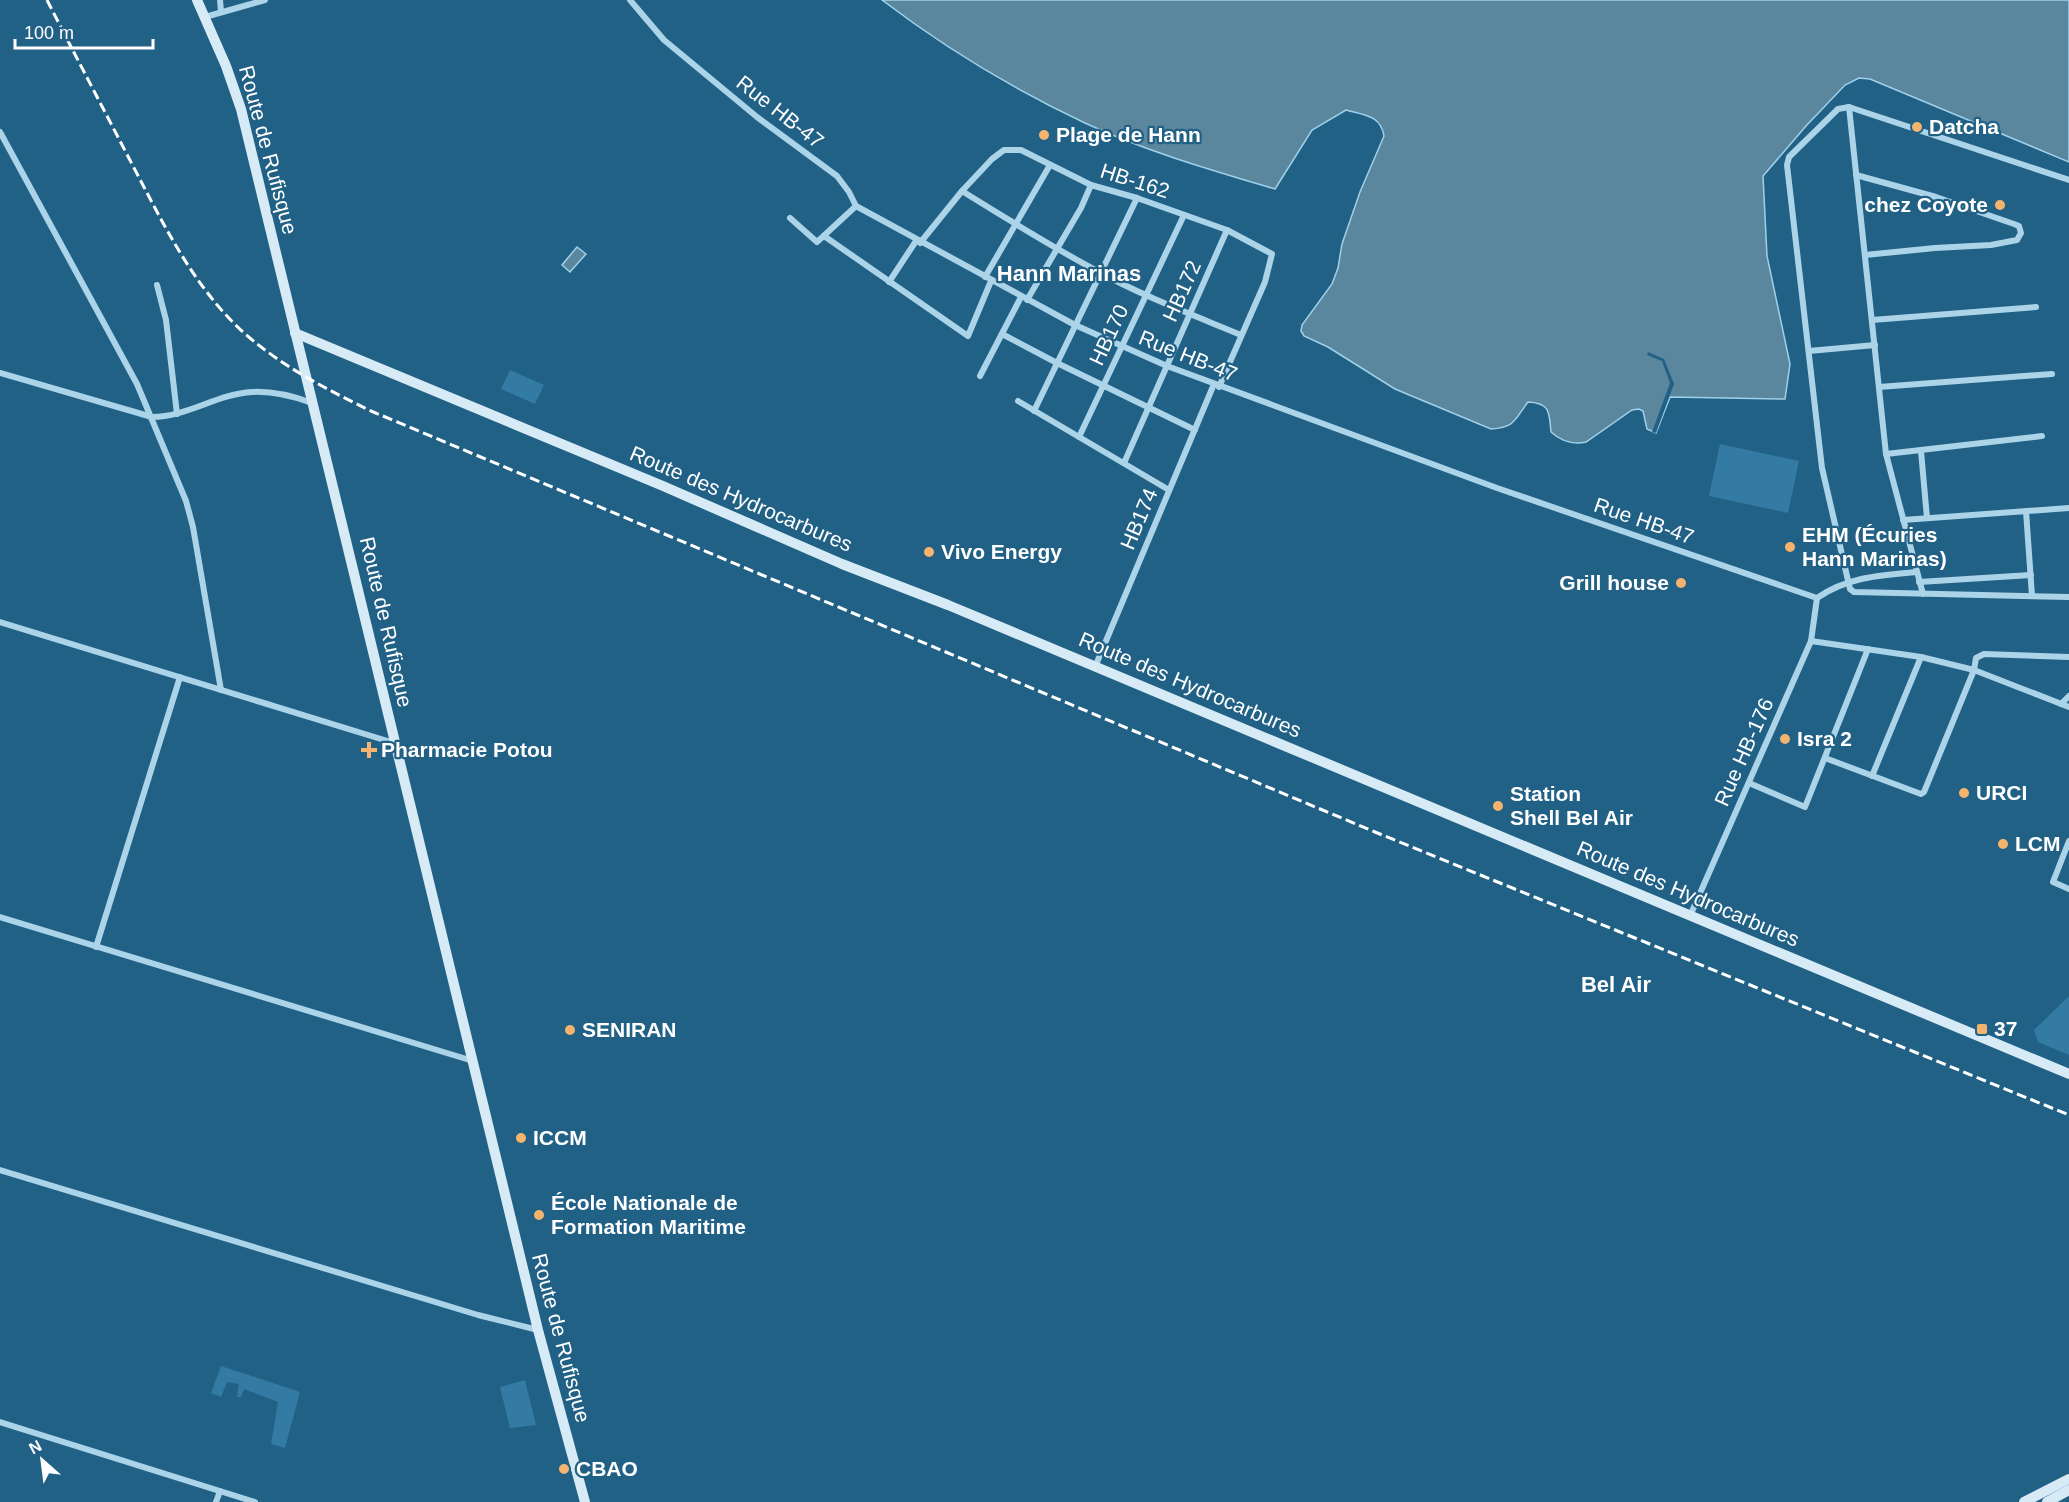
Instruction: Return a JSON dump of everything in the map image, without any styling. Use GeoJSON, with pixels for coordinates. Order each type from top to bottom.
{"type":"FeatureCollection","features":[{"type":"Feature","properties":{"kind":"street","name":"Route de Rufisque"},"geometry":{"type":"LineString","coordinates":[[197,0],[241,109],[538,1330],[585,1502]]}},
{"type":"Feature","properties":{"kind":"street"},"geometry":{"type":"LineString","coordinates":[[220,0],[221,12]]}},
{"type":"Feature","properties":{"kind":"street"},"geometry":{"type":"LineString","coordinates":[[205,17],[265,0]]}},
{"type":"Feature","properties":{"kind":"street","name":"Rue HB-47"},"geometry":{"type":"LineString","coordinates":[[630,0],[664,40],[757,117],[837,176],[849,192],[855,206],[1076,326],[1216,386],[1497,489],[1817,598]]}},
{"type":"Feature","properties":{"kind":"street"},"geometry":{"type":"LineString","coordinates":[[1849,107],[1886,453],[1923,594]]}},
{"type":"Feature","properties":{"kind":"street"},"geometry":{"type":"LineString","coordinates":[[2069,180],[1849,107],[1838,109],[1787,161],[1822,468],[1850,590],[1854,592],[2069,597]]}},
{"type":"Feature","properties":{"kind":"street"},"geometry":{"type":"LineString","coordinates":[[0,132],[137,384],[186,501],[193,526],[221,690]]}},
{"type":"Feature","properties":{"kind":"street","name":"HB-162"},"geometry":{"type":"LineString","coordinates":[[889,282],[918,242],[962,191],[992,159],[1004,150],[1021,150],[1091,184],[1227,230],[1272,254]]}},
{"type":"Feature","properties":{"kind":"street"},"geometry":{"type":"LineString","coordinates":[[824,236],[968,336],[988,279],[1050,165]]}},
{"type":"Feature","properties":{"kind":"street"},"geometry":{"type":"LineString","coordinates":[[1856,175],[1936,197],[2014,224],[2019,226],[2021,233],[2017,240],[2003,244],[1865,255]]}},
{"type":"Feature","properties":{"kind":"street"},"geometry":{"type":"LineString","coordinates":[[980,376],[1024,298],[1058,250],[1091,184]]}},
{"type":"Feature","properties":{"kind":"street"},"geometry":{"type":"LineString","coordinates":[[962,191],[1058,250],[1101,273],[1146,295],[1241,335]]}},
{"type":"Feature","properties":{"kind":"street"},"geometry":{"type":"LineString","coordinates":[[1034,411],[1137,198]]}},
{"type":"Feature","properties":{"kind":"street"},"geometry":{"type":"LineString","coordinates":[[790,218],[817,242],[855,206]]}},
{"type":"Feature","properties":{"kind":"street","name":"HB170"},"geometry":{"type":"LineString","coordinates":[[1079,437],[1184,214]]}},
{"type":"Feature","properties":{"kind":"street","name":"HB172"},"geometry":{"type":"LineString","coordinates":[[1124,464],[1227,230]]}},
{"type":"Feature","properties":{"kind":"street","name":"HB174"},"geometry":{"type":"LineString","coordinates":[[1095,667],[1195,430],[1264,282],[1272,254]]}},
{"type":"Feature","properties":{"kind":"street"},"geometry":{"type":"LineString","coordinates":[[157,285],[166,320],[177,414]]}},
{"type":"Feature","properties":{"kind":"street"},"geometry":{"type":"LineString","coordinates":[[1872,320],[2036,308]]}},
{"type":"Feature","properties":{"kind":"street","name":"Route des Hydrocarbures"},"geometry":{"type":"LineString","coordinates":[[295,333],[663,486],[824,557],[948,605],[2069,1074]]}},
{"type":"Feature","properties":{"kind":"street"},"geometry":{"type":"LineString","coordinates":[[1002,334],[1195,430]]}},
{"type":"Feature","properties":{"kind":"street"},"geometry":{"type":"LineString","coordinates":[[1809,351],[1875,345]]}},
{"type":"Feature","properties":{"kind":"street"},"geometry":{"type":"LineString","coordinates":[[0,373],[152,417],[177,414],[230,396],[251,392],[277,393],[312,403]]}},
{"type":"Feature","properties":{"kind":"street"},"geometry":{"type":"LineString","coordinates":[[1879,387],[2052,374]]}},
{"type":"Feature","properties":{"kind":"street"},"geometry":{"type":"LineString","coordinates":[[1018,401],[1169,490]]}},
{"type":"Feature","properties":{"kind":"street"},"geometry":{"type":"LineString","coordinates":[[1886,453],[1921,451],[2042,436]]}},
{"type":"Feature","properties":{"kind":"street"},"geometry":{"type":"LineString","coordinates":[[1921,451],[1927,518]]}},
{"type":"Feature","properties":{"kind":"street"},"geometry":{"type":"LineString","coordinates":[[1903,520],[2069,508]]}},
{"type":"Feature","properties":{"kind":"street"},"geometry":{"type":"LineString","coordinates":[[2026,511],[2032,596]]}},
{"type":"Feature","properties":{"kind":"street"},"geometry":{"type":"LineString","coordinates":[[1817,598],[1848,582],[1868,576],[1916,572]]}},
{"type":"Feature","properties":{"kind":"street"},"geometry":{"type":"LineString","coordinates":[[1919,582],[2031,575]]}},
{"type":"Feature","properties":{"kind":"street","name":"Rue HB-176"},"geometry":{"type":"LineString","coordinates":[[1690,916],[1811,641],[1817,598]]}},
{"type":"Feature","properties":{"kind":"street"},"geometry":{"type":"LineString","coordinates":[[0,622],[394,743]]}},
{"type":"Feature","properties":{"kind":"street"},"geometry":{"type":"LineString","coordinates":[[1811,641],[1921,657],[1974,670],[2069,707]]}},
{"type":"Feature","properties":{"kind":"street"},"geometry":{"type":"LineString","coordinates":[[1749,783],[1806,807],[1868,649]]}},
{"type":"Feature","properties":{"kind":"street"},"geometry":{"type":"LineString","coordinates":[[1825,758],[1917,794],[1923,793],[1974,670],[1976,658],[1984,654],[2069,657]]}},
{"type":"Feature","properties":{"kind":"street"},"geometry":{"type":"LineString","coordinates":[[1872,776],[1921,657]]}},
{"type":"Feature","properties":{"kind":"street"},"geometry":{"type":"LineString","coordinates":[[96,947],[180,677]]}},
{"type":"Feature","properties":{"kind":"street"},"geometry":{"type":"LineString","coordinates":[[2061,704],[2069,696]]}},
{"type":"Feature","properties":{"kind":"street"},"geometry":{"type":"LineString","coordinates":[[2069,842],[2053,882],[2069,889]]}},
{"type":"Feature","properties":{"kind":"street"},"geometry":{"type":"LineString","coordinates":[[0,917],[473,1061]]}},
{"type":"Feature","properties":{"kind":"street"},"geometry":{"type":"LineString","coordinates":[[0,1170],[478,1316],[538,1330]]}},
{"type":"Feature","properties":{"kind":"street"},"geometry":{"type":"LineString","coordinates":[[0,1422],[255,1502]]}},
{"type":"Feature","properties":{"kind":"street"},"geometry":{"type":"LineString","coordinates":[[2024,1502],[2069,1479]]}},
{"type":"Feature","properties":{"kind":"street"},"geometry":{"type":"LineString","coordinates":[[2047,1502],[2069,1490]]}},
{"type":"Feature","properties":{"kind":"street"},"geometry":{"type":"LineString","coordinates":[[216,1502],[220,1491]]}},
{"type":"Feature","properties":{"kind":"shaded area"},"geometry":{"type":"Polygon","coordinates":[[[882,0],[2069,0],[2069,162],[1870,79],[1859,78],[1845,85],[1763,176],[1767,256],[1790,364],[1785,399],[1670,397],[1656,433],[1647,429],[1643,411],[1639,409],[1632,410],[1586,442],[1571,443],[1551,432],[1549,414],[1541,404],[1528,402],[1510,424],[1491,429],[1395,389],[1328,347],[1304,336],[1301,331],[1302,325],[1332,284],[1338,268],[1342,244],[1360,192],[1384,136],[1379,124],[1371,117],[1346,110],[1312,130],[1275,189],[1155,151],[1085,123],[980,67],[930,35],[882,0]]]}},
{"type":"Feature","properties":{"kind":"shaded area"},"geometry":{"type":"Polygon","coordinates":[[[577,247],[586,254],[570,272],[562,265],[577,247]]]}},
{"type":"Feature","properties":{"kind":"shaded area"},"geometry":{"type":"Polygon","coordinates":[[[510,370],[544,385],[535,404],[501,389],[510,370]]]}},
{"type":"Feature","properties":{"kind":"shaded area"},"geometry":{"type":"Polygon","coordinates":[[[1720,444],[1799,461],[1788,513],[1709,496],[1720,444]]]}},
{"type":"Feature","properties":{"kind":"shaded area"},"geometry":{"type":"Polygon","coordinates":[[[2069,996],[2069,1055],[2038,1042],[2034,1030],[2069,996]]]}},
{"type":"Feature","properties":{"kind":"shaded area"},"geometry":{"type":"Polygon","coordinates":[[[221,1366],[300,1392],[285,1448],[271,1444],[278,1402],[244,1389],[241,1397],[237,1397],[239,1384],[227,1382],[221,1397],[211,1393],[221,1366]]]}},
{"type":"Feature","properties":{"kind":"shaded area"},"geometry":{"type":"Polygon","coordinates":[[[525,1380],[536,1425],[510,1428],[500,1387],[525,1380]]]}},
{"type":"Feature","properties":{"kind":"pier"},"geometry":{"type":"Polygon","coordinates":[[[1648,352],[1664,359],[1674,384],[1656,433],[1652,432],[1670,383],[1662,361],[1647,355],[1648,352]]]}},
{"type":"Feature","properties":{"kind":"railway"},"geometry":{"type":"LineString","coordinates":[[47,0],[156,210],[194,275],[225,314],[243,332],[273,356],[321,385],[371,411],[1375,832],[2069,1115]]}},
{"type":"Feature","properties":{"kind":"place","name":"Datcha"},"geometry":{"type":"Point","coordinates":[1917,127]}},
{"type":"Feature","properties":{"kind":"place","name":"Plage de Hann"},"geometry":{"type":"Point","coordinates":[1044,135]}},
{"type":"Feature","properties":{"kind":"place","name":"chez Coyote"},"geometry":{"type":"Point","coordinates":[2000,205]}},
{"type":"Feature","properties":{"kind":"place","name":"EHM (Écuries Hann Marinas)"},"geometry":{"type":"Point","coordinates":[1790,547]}},
{"type":"Feature","properties":{"kind":"place","name":"Vivo Energy"},"geometry":{"type":"Point","coordinates":[929,552]}},
{"type":"Feature","properties":{"kind":"place","name":"Grill house"},"geometry":{"type":"Point","coordinates":[1681,583]}},
{"type":"Feature","properties":{"kind":"place","name":"Isra 2"},"geometry":{"type":"Point","coordinates":[1785,739]}},
{"type":"Feature","properties":{"kind":"place","name":"Pharmacie Potou"},"geometry":{"type":"Point","coordinates":[369,750]}},
{"type":"Feature","properties":{"kind":"place","name":"URCI"},"geometry":{"type":"Point","coordinates":[1964,793]}},
{"type":"Feature","properties":{"kind":"place","name":"Station Shell Bel Air"},"geometry":{"type":"Point","coordinates":[1498,806]}},
{"type":"Feature","properties":{"kind":"place","name":"LCM"},"geometry":{"type":"Point","coordinates":[2003,844]}},
{"type":"Feature","properties":{"kind":"place","name":"37"},"geometry":{"type":"Point","coordinates":[1982,1029]}},
{"type":"Feature","properties":{"kind":"place","name":"SENIRAN"},"geometry":{"type":"Point","coordinates":[570,1030]}},
{"type":"Feature","properties":{"kind":"place","name":"ICCM"},"geometry":{"type":"Point","coordinates":[521,1138]}},
{"type":"Feature","properties":{"kind":"place","name":"École Nationale de Formation Maritime"},"geometry":{"type":"Point","coordinates":[539,1215]}},
{"type":"Feature","properties":{"kind":"place","name":"CBAO"},"geometry":{"type":"Point","coordinates":[564,1469]}},
{"type":"Feature","properties":{"kind":"district","name":"Hann Marinas"},"geometry":{"type":"Point","coordinates":[1069,273]}},
{"type":"Feature","properties":{"kind":"district","name":"Bel Air"},"geometry":{"type":"Point","coordinates":[1616,984]}}]}
